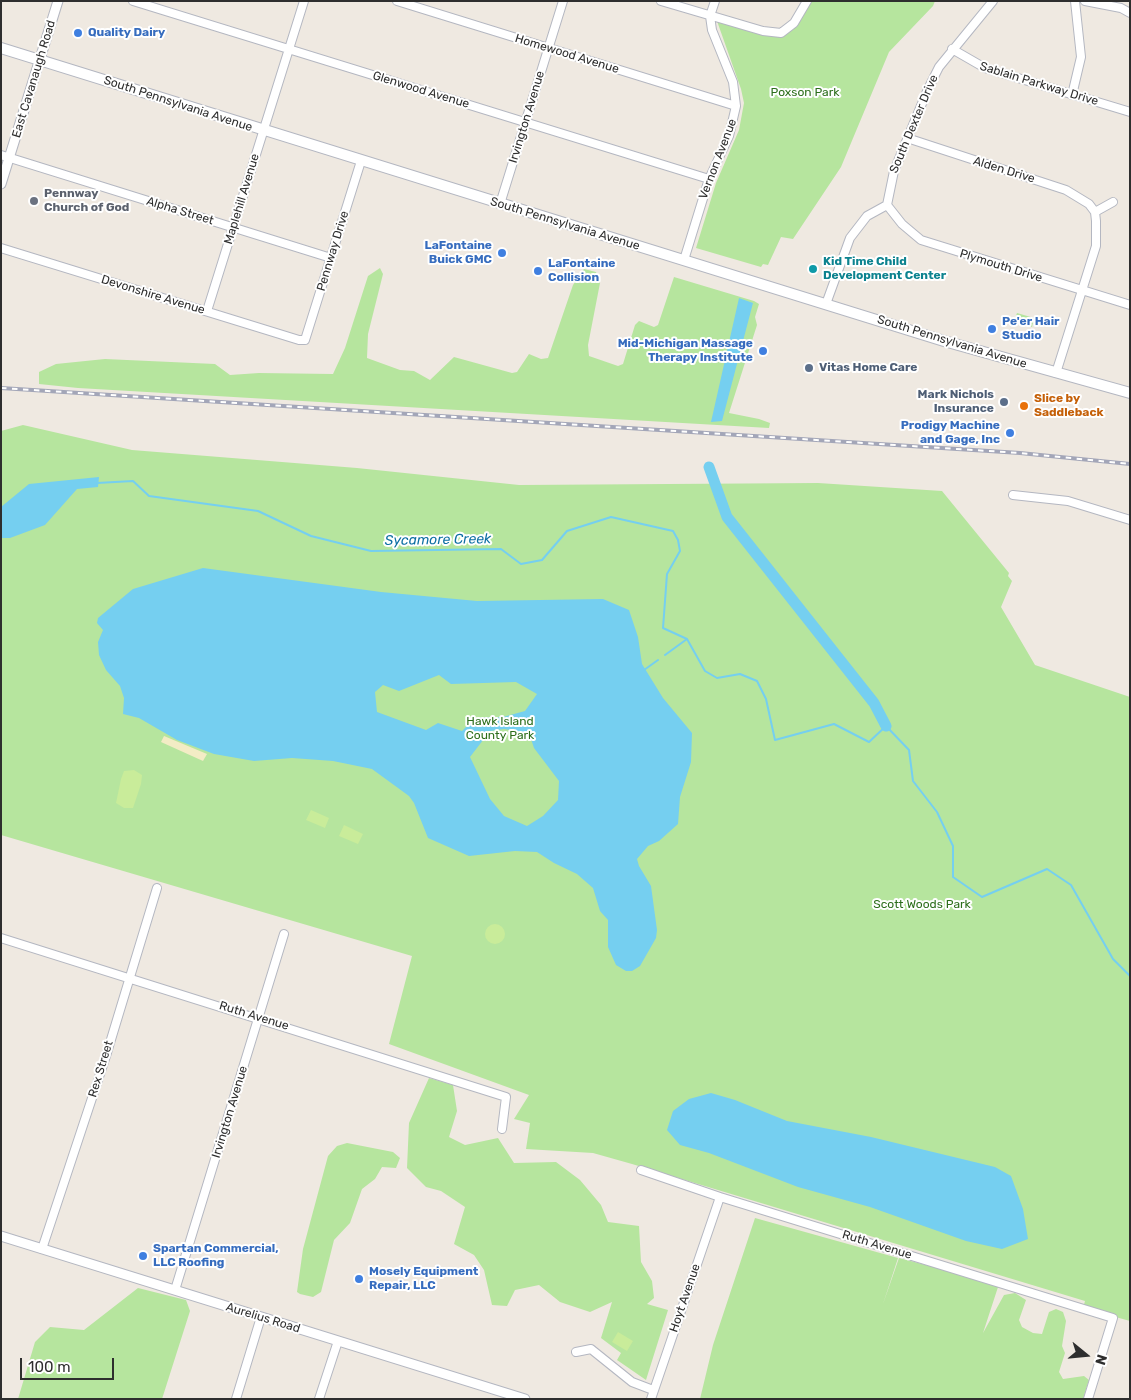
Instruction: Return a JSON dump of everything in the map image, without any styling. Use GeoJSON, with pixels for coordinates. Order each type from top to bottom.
{"type":"FeatureCollection","features":[{"type":"Feature","properties":{"kind":"main road","name":"South Pennsylvania Avenue"},"geometry":{"type":"LineString","coordinates":[[1,48],[263,131],[826,304],[1056,373],[1130,393]]}},
{"type":"Feature","properties":{"kind":"street","name":"East Cavanaugh Road"},"geometry":{"type":"LineString","coordinates":[[1,184],[6,156],[40,60],[58,1]]}},
{"type":"Feature","properties":{"kind":"street","name":"Glenwood Avenue"},"geometry":{"type":"LineString","coordinates":[[133,1],[709,179]]}},
{"type":"Feature","properties":{"kind":"street","name":"Maplehill Avenue"},"geometry":{"type":"LineString","coordinates":[[207,312],[304,1]]}},
{"type":"Feature","properties":{"kind":"street","name":"Homewood Avenue"},"geometry":{"type":"LineString","coordinates":[[397,1],[736,106]]}},
{"type":"Feature","properties":{"kind":"street","name":"Irvington Avenue"},"geometry":{"type":"LineString","coordinates":[[500,204],[563,1]]}},
{"type":"Feature","properties":{"kind":"street"},"geometry":{"type":"LineString","coordinates":[[661,1],[763,31],[781,33],[794,24],[807,1]]}},
{"type":"Feature","properties":{"kind":"street"},"geometry":{"type":"LineString","coordinates":[[710,16],[715,1]]}},
{"type":"Feature","properties":{"kind":"street","name":"South Dexter Drive"},"geometry":{"type":"LineString","coordinates":[[887,205],[894,170],[939,67],[993,1]]}},
{"type":"Feature","properties":{"kind":"street"},"geometry":{"type":"LineString","coordinates":[[1072,95],[1081,57],[1074,1]]}},
{"type":"Feature","properties":{"kind":"street"},"geometry":{"type":"LineString","coordinates":[[1085,1],[1121,8],[1130,13]]}},
{"type":"Feature","properties":{"kind":"street"},"geometry":{"type":"LineString","coordinates":[[1121,8],[1129,1]]}},
{"type":"Feature","properties":{"kind":"street","name":"Vernon Avenue"},"geometry":{"type":"LineString","coordinates":[[684,260],[709,179],[729,136],[736,106],[733,82],[712,30],[710,16]]}},
{"type":"Feature","properties":{"kind":"street","name":"Sablain Parkway Drive"},"geometry":{"type":"LineString","coordinates":[[952,49],[966,59],[985,68],[1130,112]]}},
{"type":"Feature","properties":{"kind":"street","name":"Alden Drive"},"geometry":{"type":"LineString","coordinates":[[907,138],[1066,190],[1083,199],[1095,212]]}},
{"type":"Feature","properties":{"kind":"street","name":"Alpha Street"},"geometry":{"type":"LineString","coordinates":[[6,156],[331,258]]}},
{"type":"Feature","properties":{"kind":"street","name":"Pennway Drive"},"geometry":{"type":"LineString","coordinates":[[305,340],[361,161]]}},
{"type":"Feature","properties":{"kind":"street"},"geometry":{"type":"LineString","coordinates":[[1056,373],[1098,238],[1095,212],[1113,202]]}},
{"type":"Feature","properties":{"kind":"street"},"geometry":{"type":"LineString","coordinates":[[826,304],[850,238],[867,216],[887,205]]}},
{"type":"Feature","properties":{"kind":"street","name":"Plymouth Drive"},"geometry":{"type":"LineString","coordinates":[[887,205],[902,224],[921,240],[1130,305]]}},
{"type":"Feature","properties":{"kind":"street","name":"Devonshire Avenue"},"geometry":{"type":"LineString","coordinates":[[1,248],[299,340],[305,340]]}},
{"type":"Feature","properties":{"kind":"street"},"geometry":{"type":"LineString","coordinates":[[1013,495],[1068,501],[1130,520]]}},
{"type":"Feature","properties":{"kind":"street","name":"Rex Street"},"geometry":{"type":"LineString","coordinates":[[42,1249],[157,888]]}},
{"type":"Feature","properties":{"kind":"street","name":"Irvington Avenue"},"geometry":{"type":"LineString","coordinates":[[175,1290],[260,1018],[284,934]]}},
{"type":"Feature","properties":{"kind":"street","name":"Ruth Avenue"},"geometry":{"type":"LineString","coordinates":[[1,938],[506,1096],[502,1129]]}},
{"type":"Feature","properties":{"kind":"street","name":"Ruth Avenue"},"geometry":{"type":"LineString","coordinates":[[641,1170],[720,1197],[1113,1318],[1088,1399]]}},
{"type":"Feature","properties":{"kind":"street","name":"Hoyt Avenue"},"geometry":{"type":"LineString","coordinates":[[651,1399],[720,1197]]}},
{"type":"Feature","properties":{"kind":"street","name":"Aurelius Road"},"geometry":{"type":"LineString","coordinates":[[1,1236],[519,1398]]}},
{"type":"Feature","properties":{"kind":"street"},"geometry":{"type":"LineString","coordinates":[[236,1399],[261,1317]]}},
{"type":"Feature","properties":{"kind":"street"},"geometry":{"type":"LineString","coordinates":[[318,1399],[338,1341]]}},
{"type":"Feature","properties":{"kind":"street"},"geometry":{"type":"LineString","coordinates":[[576,1352],[591,1349],[632,1382],[653,1390]]}},
{"type":"Feature","properties":{"kind":"green space","name":"Poxson Park"},"geometry":{"type":"Polygon","coordinates":[[[809,1],[935,1],[933,6],[889,52],[841,167],[793,239],[781,237],[768,265],[763,264],[761,267],[696,248],[716,183],[739,130],[744,103],[741,89],[717,21],[777,36],[793,29],[809,1]]]}},
{"type":"Feature","properties":{"kind":"green space"},"geometry":{"type":"Polygon","coordinates":[[[380,268],[383,274],[368,334],[367,358],[400,370],[414,371],[430,380],[454,357],[512,373],[517,372],[529,354],[541,359],[548,358],[573,285],[584,269],[596,272],[600,283],[588,345],[589,356],[618,366],[623,364],[635,325],[639,321],[654,327],[658,325],[674,277],[754,301],[759,304],[755,317],[757,325],[729,413],[770,423],[769,428],[78,388],[39,384],[39,372],[56,364],[105,359],[215,364],[230,375],[259,373],[333,374],[345,348],[368,276],[380,268]]]}},
{"type":"Feature","properties":{"kind":"green space"},"geometry":{"type":"Polygon","coordinates":[[[1017,313],[1034,318],[1032,327],[1014,321],[1017,313]]]}},
{"type":"Feature","properties":{"kind":"green space"},"geometry":{"type":"Polygon","coordinates":[[[23,425],[132,450],[357,468],[519,485],[818,483],[942,491],[1009,573],[1008,576],[1012,581],[1001,607],[1035,665],[1130,697],[1130,1321],[1083,1308],[1085,1301],[632,1164],[593,1153],[526,1149],[530,1123],[514,1119],[529,1095],[389,1044],[412,956],[1,835],[1,431],[23,425]]]}},
{"type":"Feature","properties":{"kind":"green space"},"geometry":{"type":"Polygon","coordinates":[[[134,770],[142,775],[141,784],[133,808],[124,808],[116,803],[121,779],[124,771],[134,770]]]}},
{"type":"Feature","properties":{"kind":"green space"},"geometry":{"type":"Polygon","coordinates":[[[311,810],[329,818],[325,828],[306,820],[311,810]]]}},
{"type":"Feature","properties":{"kind":"green space"},"geometry":{"type":"Polygon","coordinates":[[[344,825],[363,834],[358,844],[339,836],[344,825]]]}},
{"type":"Feature","properties":{"kind":"green space"},"geometry":{"type":"Polygon","coordinates":[[[495,924],[502,927],[505,934],[502,941],[495,944],[488,941],[485,934],[488,927],[495,924]]]}},
{"type":"Feature","properties":{"kind":"green space"},"geometry":{"type":"Polygon","coordinates":[[[429,1078],[453,1085],[457,1111],[449,1137],[465,1145],[498,1138],[514,1163],[556,1162],[580,1180],[601,1205],[608,1222],[639,1226],[641,1262],[652,1281],[654,1298],[647,1304],[668,1310],[646,1380],[617,1360],[621,1353],[601,1338],[612,1302],[590,1312],[560,1302],[539,1285],[515,1290],[507,1306],[492,1305],[484,1270],[474,1255],[454,1244],[465,1207],[441,1191],[426,1187],[407,1168],[409,1123],[429,1078]]]}},
{"type":"Feature","properties":{"kind":"green space"},"geometry":{"type":"Polygon","coordinates":[[[347,1143],[393,1152],[400,1158],[396,1168],[382,1167],[375,1179],[362,1189],[350,1223],[334,1240],[321,1292],[313,1297],[300,1294],[297,1292],[303,1249],[328,1156],[337,1146],[347,1143]]]}},
{"type":"Feature","properties":{"kind":"green space"},"geometry":{"type":"Polygon","coordinates":[[[755,1218],[898,1258],[883,1304],[899,1258],[999,1284],[983,1333],[1004,1295],[1015,1293],[1026,1300],[1019,1320],[1022,1327],[1033,1333],[1042,1334],[1049,1312],[1056,1309],[1063,1312],[1066,1321],[1062,1346],[1065,1353],[1059,1372],[1063,1379],[1084,1376],[1089,1380],[1083,1399],[700,1399],[713,1345],[755,1218]]]}},
{"type":"Feature","properties":{"kind":"green space"},"geometry":{"type":"Polygon","coordinates":[[[138,1288],[186,1300],[190,1311],[162,1399],[18,1399],[35,1342],[50,1327],[84,1330],[138,1288]]]}},
{"type":"Feature","properties":{"kind":"green space"},"geometry":{"type":"Polygon","coordinates":[[[618,1332],[633,1341],[627,1351],[612,1342],[618,1332]]]}},
{"type":"Feature","properties":{"kind":"sand"},"geometry":{"type":"Polygon","coordinates":[[[164,736],[207,754],[203,761],[161,742],[164,736]]]}},
{"type":"Feature","properties":{"kind":"water"},"geometry":{"type":"Polygon","coordinates":[[[739,298],[753,303],[722,421],[711,422],[739,298]]]}},
{"type":"Feature","properties":{"kind":"water"},"geometry":{"type":"Polygon","coordinates":[[[99,477],[98,487],[77,489],[45,525],[10,538],[1,538],[1,507],[29,484],[99,477]]]}},
{"type":"Feature","properties":{"kind":"water"},"geometry":{"type":"Polygon","coordinates":[[[203,568],[381,592],[477,601],[603,599],[629,610],[638,637],[642,664],[663,698],[692,733],[691,762],[680,797],[678,824],[659,841],[648,846],[637,859],[651,886],[657,930],[656,938],[640,966],[632,971],[626,971],[616,965],[608,947],[608,920],[600,911],[593,888],[577,874],[537,852],[515,851],[469,856],[428,838],[414,803],[409,796],[372,769],[333,761],[292,758],[254,761],[214,754],[177,740],[139,718],[123,714],[124,698],[120,686],[106,670],[99,655],[98,642],[103,630],[97,623],[98,618],[133,589],[203,568]],[[439,675],[399,691],[383,685],[375,692],[377,712],[426,730],[438,723],[462,731],[475,718],[503,717],[525,711],[537,694],[516,682],[451,684],[439,675]],[[504,729],[490,731],[470,757],[490,799],[504,816],[527,826],[543,816],[558,800],[559,781],[534,748],[529,733],[504,729]]]}},
{"type":"Feature","properties":{"kind":"water"},"geometry":{"type":"Polygon","coordinates":[[[711,1093],[735,1100],[787,1121],[871,1137],[995,1167],[1011,1176],[1023,1209],[1028,1239],[1002,1249],[966,1241],[870,1207],[798,1187],[709,1153],[680,1145],[667,1130],[673,1111],[689,1099],[711,1093]]]}},
{"type":"Feature","properties":{"kind":"waterway"},"geometry":{"type":"LineString","coordinates":[[709,467],[727,517],[874,703],[886,726]]}},
{"type":"Feature","properties":{"kind":"waterway","name":"Sycamore Creek"},"geometry":{"type":"LineString","coordinates":[[97,483],[133,481],[149,496],[258,511],[311,536],[371,551],[501,549],[521,564],[542,560],[567,531],[611,517],[673,531],[678,540],[680,551],[667,574],[663,628],[687,639],[705,671],[717,678],[740,674],[757,681],[766,699],[775,740],[834,724],[869,742],[886,726],[909,750],[913,781],[937,812],[953,846],[953,877],[982,897],[1047,869],[1071,885],[1113,959],[1130,976]]}},
{"type":"Feature","properties":{"kind":"waterway"},"geometry":{"type":"LineString","coordinates":[[665,655],[687,639]]}},
{"type":"Feature","properties":{"kind":"waterway"},"geometry":{"type":"LineString","coordinates":[[644,670],[658,660]]}},
{"type":"Feature","properties":{"kind":"railway"},"geometry":{"type":"LineString","coordinates":[[1,388],[1020,453],[1130,464]]}},
{"type":"Feature","properties":{"kind":"place","name":"Quality Dairy"},"geometry":{"type":"Point","coordinates":[78,33]}},
{"type":"Feature","properties":{"kind":"place","name":"Pennway Church of God"},"geometry":{"type":"Point","coordinates":[34,201]}},
{"type":"Feature","properties":{"kind":"place","name":"LaFontaine Buick GMC"},"geometry":{"type":"Point","coordinates":[502,253]}},
{"type":"Feature","properties":{"kind":"place","name":"Kid Time Child Development Center"},"geometry":{"type":"Point","coordinates":[813,269]}},
{"type":"Feature","properties":{"kind":"place","name":"LaFontaine Collision"},"geometry":{"type":"Point","coordinates":[538,271]}},
{"type":"Feature","properties":{"kind":"place","name":"Pe'er Hair Studio"},"geometry":{"type":"Point","coordinates":[992,329]}},
{"type":"Feature","properties":{"kind":"place","name":"Mid-Michigan Massage Therapy Institute"},"geometry":{"type":"Point","coordinates":[763,351]}},
{"type":"Feature","properties":{"kind":"place","name":"Vitas Home Care"},"geometry":{"type":"Point","coordinates":[809,368]}},
{"type":"Feature","properties":{"kind":"place","name":"Mark Nichols Insurance"},"geometry":{"type":"Point","coordinates":[1004,402]}},
{"type":"Feature","properties":{"kind":"place","name":"Slice by Saddleback"},"geometry":{"type":"Point","coordinates":[1024,406]}},
{"type":"Feature","properties":{"kind":"place","name":"Prodigy Machine and Gage, Inc"},"geometry":{"type":"Point","coordinates":[1010,433]}},
{"type":"Feature","properties":{"kind":"place","name":"Spartan Commercial, LLC Roofing"},"geometry":{"type":"Point","coordinates":[143,1256]}},
{"type":"Feature","properties":{"kind":"place","name":"Mosely Equipment Repair, LLC"},"geometry":{"type":"Point","coordinates":[359,1279]}},
{"type":"Feature","properties":{"kind":"park label","name":"Hawk Island County Park"},"geometry":{"type":"Point","coordinates":[500,729]}},
{"type":"Feature","properties":{"kind":"park label","name":"Scott Woods Park"},"geometry":{"type":"Point","coordinates":[922,905]}}]}
